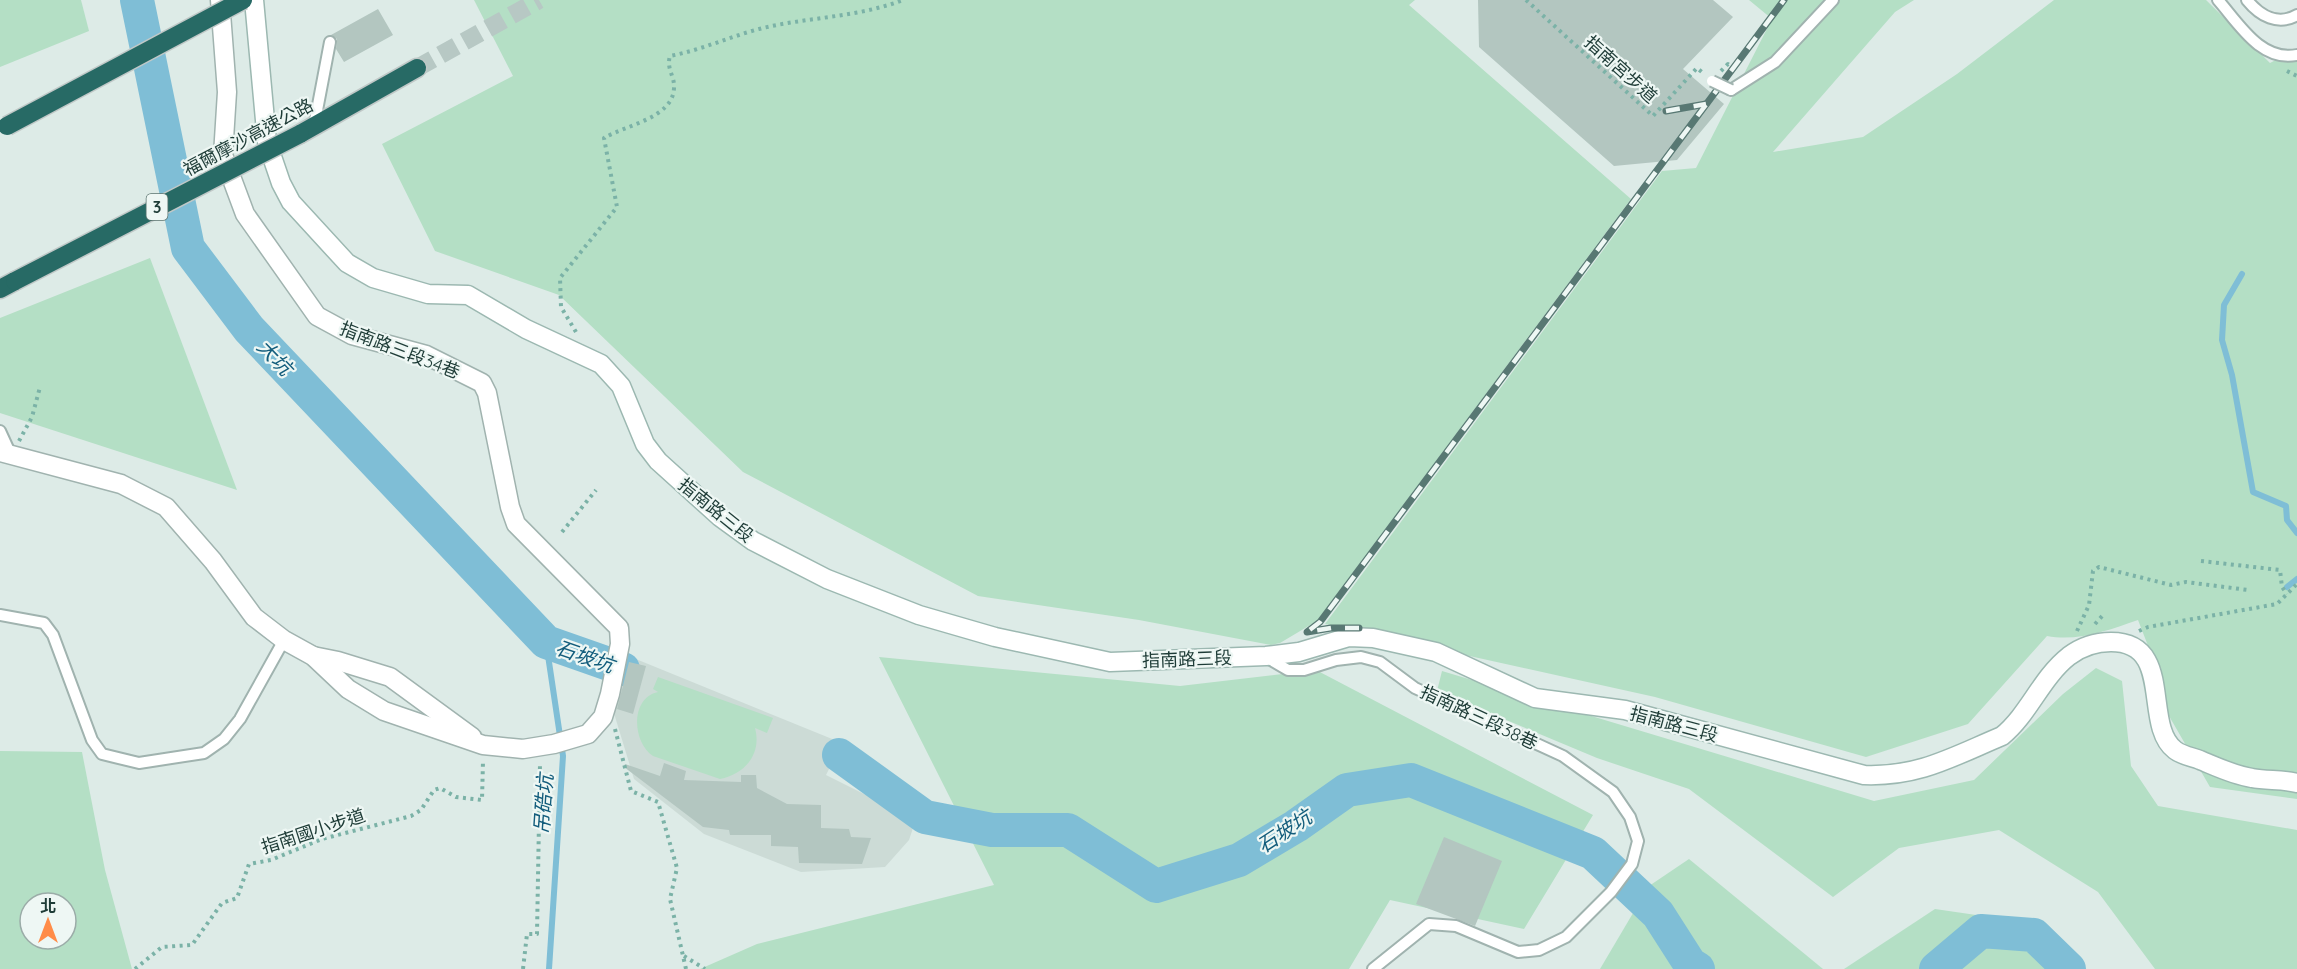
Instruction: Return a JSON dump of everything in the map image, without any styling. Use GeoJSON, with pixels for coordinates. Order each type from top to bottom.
{"type":"FeatureCollection","features":[{"type":"Feature","properties":{"kind":"highway"},"geometry":{"type":"LineString","coordinates":[[4,127],[243,0]]}},
{"type":"Feature","properties":{"kind":"highway","name":"福爾摩沙高速公路"},"geometry":{"type":"LineString","coordinates":[[7,285],[307,130],[417,68]]}},
{"type":"Feature","properties":{"kind":"street","name":"指南路三段34巷"},"geometry":{"type":"LineString","coordinates":[[220,0],[227,92],[223,155],[245,214],[317,316],[352,334],[426,355],[483,383],[488,393],[510,507],[516,524],[619,628],[620,644],[604,712]]}},
{"type":"Feature","properties":{"kind":"street","name":"指南路三段"},"geometry":{"type":"LineString","coordinates":[[254,0],[267,142],[281,183],[291,202],[347,263],[374,278],[428,294],[468,295],[526,329],[601,364],[621,386],[645,444],[658,460],[720,517],[753,541],[827,579],[919,615],[995,637],[1110,662],[1266,656],[1299,652],[1349,637],[1373,638],[1437,652],[1535,698],[1625,710],[1864,775],[1891,776],[1914,773],[2002,736],[2012,728],[2057,668],[2086,646],[2101,642],[2117,642]]}},
{"type":"Feature","properties":{"kind":"street"},"geometry":{"type":"LineString","coordinates":[[6,453],[121,484],[166,507],[213,561],[254,617],[284,640],[313,656],[390,677],[483,745]]}},
{"type":"Feature","properties":{"kind":"street"},"geometry":{"type":"LineString","coordinates":[[2117,642],[2133,647],[2145,657],[2151,670],[2167,741],[2175,750],[2232,773],[2252,778],[2297,783]]}},
{"type":"Feature","properties":{"kind":"street"},"geometry":{"type":"LineString","coordinates":[[313,656],[348,689],[384,711],[483,745],[523,749],[578,737],[588,734],[603,717],[604,712]]}},
{"type":"Feature","properties":{"kind":"lane"},"geometry":{"type":"LineString","coordinates":[[1712,81],[1731,90],[1775,62],[1833,0]]}},
{"type":"Feature","properties":{"kind":"lane"},"geometry":{"type":"LineString","coordinates":[[2218,0],[2258,45],[2273,54],[2288,57],[2297,55]]}},
{"type":"Feature","properties":{"kind":"lane"},"geometry":{"type":"LineString","coordinates":[[2247,0],[2266,17],[2278,20],[2297,15]]}},
{"type":"Feature","properties":{"kind":"lane"},"geometry":{"type":"LineString","coordinates":[[307,130],[330,42]]}},
{"type":"Feature","properties":{"kind":"lane"},"geometry":{"type":"LineString","coordinates":[[0,431],[6,453]]}},
{"type":"Feature","properties":{"kind":"lane"},"geometry":{"type":"LineString","coordinates":[[0,615],[44,623],[53,635],[92,740],[102,754],[139,763],[204,753],[224,739],[240,719],[284,640]]}},
{"type":"Feature","properties":{"kind":"lane","name":"指南路三段38巷"},"geometry":{"type":"LineString","coordinates":[[1266,656],[1288,670],[1304,670],[1336,660],[1361,657],[1380,662],[1415,688],[1563,756],[1613,792],[1630,817],[1638,841],[1632,864],[1611,892],[1566,937],[1539,950],[1518,952],[1456,926],[1430,924],[1373,969]]}},
{"type":"Feature","properties":{"kind":"path"},"geometry":{"type":"LineString","coordinates":[[581,338],[561,307],[560,278],[618,207],[604,138],[621,128],[657,115],[670,104],[675,87],[668,64],[670,56],[691,52],[760,29],[851,16],[903,0]]}},
{"type":"Feature","properties":{"kind":"path","name":"指南宮步道"},"geometry":{"type":"LineString","coordinates":[[1526,0],[1653,116],[1697,68],[1712,81]]}},
{"type":"Feature","properties":{"kind":"path"},"geometry":{"type":"LineString","coordinates":[[1712,81],[1728,64],[1746,80]]}},
{"type":"Feature","properties":{"kind":"path"},"geometry":{"type":"LineString","coordinates":[[6,453],[32,417],[40,387]]}},
{"type":"Feature","properties":{"kind":"path"},"geometry":{"type":"LineString","coordinates":[[562,532],[596,490]]}},
{"type":"Feature","properties":{"kind":"path"},"geometry":{"type":"LineString","coordinates":[[2201,561],[2280,570],[2282,587],[2287,594]]}},
{"type":"Feature","properties":{"kind":"path"},"geometry":{"type":"LineString","coordinates":[[2086,646],[2081,637],[2076,638],[2076,634],[2089,605],[2093,572],[2099,567],[2171,585],[2186,582],[2248,590]]}},
{"type":"Feature","properties":{"kind":"path"},"geometry":{"type":"LineString","coordinates":[[2117,642],[2148,627],[2277,604],[2297,584]]}},
{"type":"Feature","properties":{"kind":"path"},"geometry":{"type":"LineString","coordinates":[[604,712],[615,728],[631,791],[657,802],[663,815],[677,868],[670,899],[686,969]]}},
{"type":"Feature","properties":{"kind":"path","name":"指南國小步道"},"geometry":{"type":"LineString","coordinates":[[135,969],[162,947],[192,945],[222,903],[237,898],[249,864],[271,860],[322,838],[411,816],[421,810],[434,790],[440,788],[456,796],[482,800],[483,745]]}},
{"type":"Feature","properties":{"kind":"path"},"geometry":{"type":"LineString","coordinates":[[523,969],[527,934],[537,934],[548,745]]}},
{"type":"Feature","properties":{"kind":"path"},"geometry":{"type":"LineString","coordinates":[[684,956],[705,969]]}},
{"type":"Feature","properties":{"kind":"shaded area"},"geometry":{"type":"Polygon","coordinates":[[[626,655],[842,743],[826,775],[888,806],[914,825],[909,840],[885,867],[801,872],[704,834],[634,779],[613,710],[626,655]]]}},
{"type":"Feature","properties":{"kind":"green space"},"geometry":{"type":"Polygon","coordinates":[[[0,0],[81,0],[89,31],[0,67],[0,0]]]}},
{"type":"Feature","properties":{"kind":"green space"},"geometry":{"type":"Polygon","coordinates":[[[474,0],[1415,0],[1409,5],[1631,199],[1317,621],[1280,643],[1271,645],[1139,620],[978,596],[743,472],[559,295],[435,251],[382,144],[513,76],[474,0]]]}},
{"type":"Feature","properties":{"kind":"green space"},"geometry":{"type":"Polygon","coordinates":[[[1749,0],[1914,0],[1895,12],[1773,152],[1863,137],[1957,74],[2054,0],[2206,0],[2270,63],[2297,49],[2297,799],[2210,787],[2165,709],[2159,674],[2138,620],[2082,636],[2047,636],[1968,724],[1866,757],[1655,697],[1325,624],[1662,171],[1696,168],[1772,19],[1749,0]]]}},
{"type":"Feature","properties":{"kind":"green space"},"geometry":{"type":"Polygon","coordinates":[[[150,258],[237,490],[0,413],[0,318],[150,258]]]}},
{"type":"Feature","properties":{"kind":"green space"},"geometry":{"type":"Polygon","coordinates":[[[879,657],[1180,686],[1316,670],[1593,815],[1524,929],[1390,900],[1349,969],[700,969],[757,944],[994,885],[879,657]]]}},
{"type":"Feature","properties":{"kind":"green space"},"geometry":{"type":"Polygon","coordinates":[[[2096,668],[2122,681],[2131,766],[2158,806],[2297,830],[2297,969],[2155,969],[2098,892],[1999,830],[1899,848],[1833,897],[1689,789],[1597,758],[1437,691],[1442,671],[1874,801],[1974,780],[2063,694],[2096,668]]]}},
{"type":"Feature","properties":{"kind":"green space"},"geometry":{"type":"Polygon","coordinates":[[[658,677],[773,718],[767,733],[755,728],[757,737],[754,754],[744,768],[720,779],[653,756],[646,749],[641,741],[637,721],[642,703],[649,696],[658,692],[653,689],[658,677]]]}},
{"type":"Feature","properties":{"kind":"green space"},"geometry":{"type":"Polygon","coordinates":[[[0,751],[82,752],[105,870],[132,969],[0,969],[0,751]]]}},
{"type":"Feature","properties":{"kind":"green space"},"geometry":{"type":"Polygon","coordinates":[[[1689,859],[1823,969],[1600,969],[1649,886],[1689,859]]]}},
{"type":"Feature","properties":{"kind":"green space"},"geometry":{"type":"Polygon","coordinates":[[[1935,909],[2031,923],[2067,969],[1844,969],[1935,909]]]}},
{"type":"Feature","properties":{"kind":"building"},"geometry":{"type":"Polygon","coordinates":[[[1478,0],[1713,0],[1733,17],[1683,69],[1724,104],[1677,160],[1614,166],[1479,47],[1478,0]]]}},
{"type":"Feature","properties":{"kind":"building"},"geometry":{"type":"Polygon","coordinates":[[[378,9],[393,35],[344,62],[336,49],[337,39],[331,35],[378,9]]]}},
{"type":"Feature","properties":{"kind":"building"},"geometry":{"type":"Polygon","coordinates":[[[629,662],[646,666],[633,714],[617,709],[629,662]]]}},
{"type":"Feature","properties":{"kind":"building"},"geometry":{"type":"Polygon","coordinates":[[[664,763],[686,771],[684,780],[741,782],[741,775],[756,775],[757,788],[787,804],[821,805],[821,828],[849,829],[851,837],[871,838],[862,864],[799,863],[798,847],[771,846],[771,835],[730,835],[729,830],[703,827],[624,767],[625,764],[660,776],[664,763]]]}},
{"type":"Feature","properties":{"kind":"building"},"geometry":{"type":"Polygon","coordinates":[[[1444,837],[1502,861],[1475,926],[1416,904],[1444,837]]]}},
{"type":"Feature","properties":{"kind":"waterway","name":"大坑"},"geometry":{"type":"LineString","coordinates":[[137,0],[188,248],[249,329],[546,642],[623,669]]}},
{"type":"Feature","properties":{"kind":"waterway"},"geometry":{"type":"LineString","coordinates":[[2242,274],[2224,305],[2222,340],[2232,375],[2253,492],[2286,506],[2287,520],[2297,533]]}},
{"type":"Feature","properties":{"kind":"waterway"},"geometry":{"type":"LineString","coordinates":[[2287,587],[2297,579]]}},
{"type":"Feature","properties":{"kind":"waterway","name":"吊硞坑"},"geometry":{"type":"LineString","coordinates":[[546,642],[563,756],[549,969]]}},
{"type":"Feature","properties":{"kind":"waterway","name":"石坡坑"},"geometry":{"type":"LineString","coordinates":[[839,755],[925,817],[992,830],[1068,830],[1156,886],[1239,860],[1296,826],[1347,790],[1411,780],[1593,853],[1658,914],[1690,964],[1698,969]]}},
{"type":"Feature","properties":{"kind":"waterway","name":"石坡坑"},"geometry":{"type":"LineString","coordinates":[[1936,969],[1981,931],[2034,935],[2069,969]]}},
{"type":"Feature","properties":{"kind":"tunnel"},"geometry":{"type":"LineString","coordinates":[[417,68],[539,0]]}},
{"type":"Feature","properties":{"kind":"railway"},"geometry":{"type":"LineString","coordinates":[[1359,628],[1331,628],[1307,632],[1320,622],[1784,0]]}},
{"type":"Feature","properties":{"kind":"railway"},"geometry":{"type":"LineString","coordinates":[[1666,111],[1706,104]]}}]}
